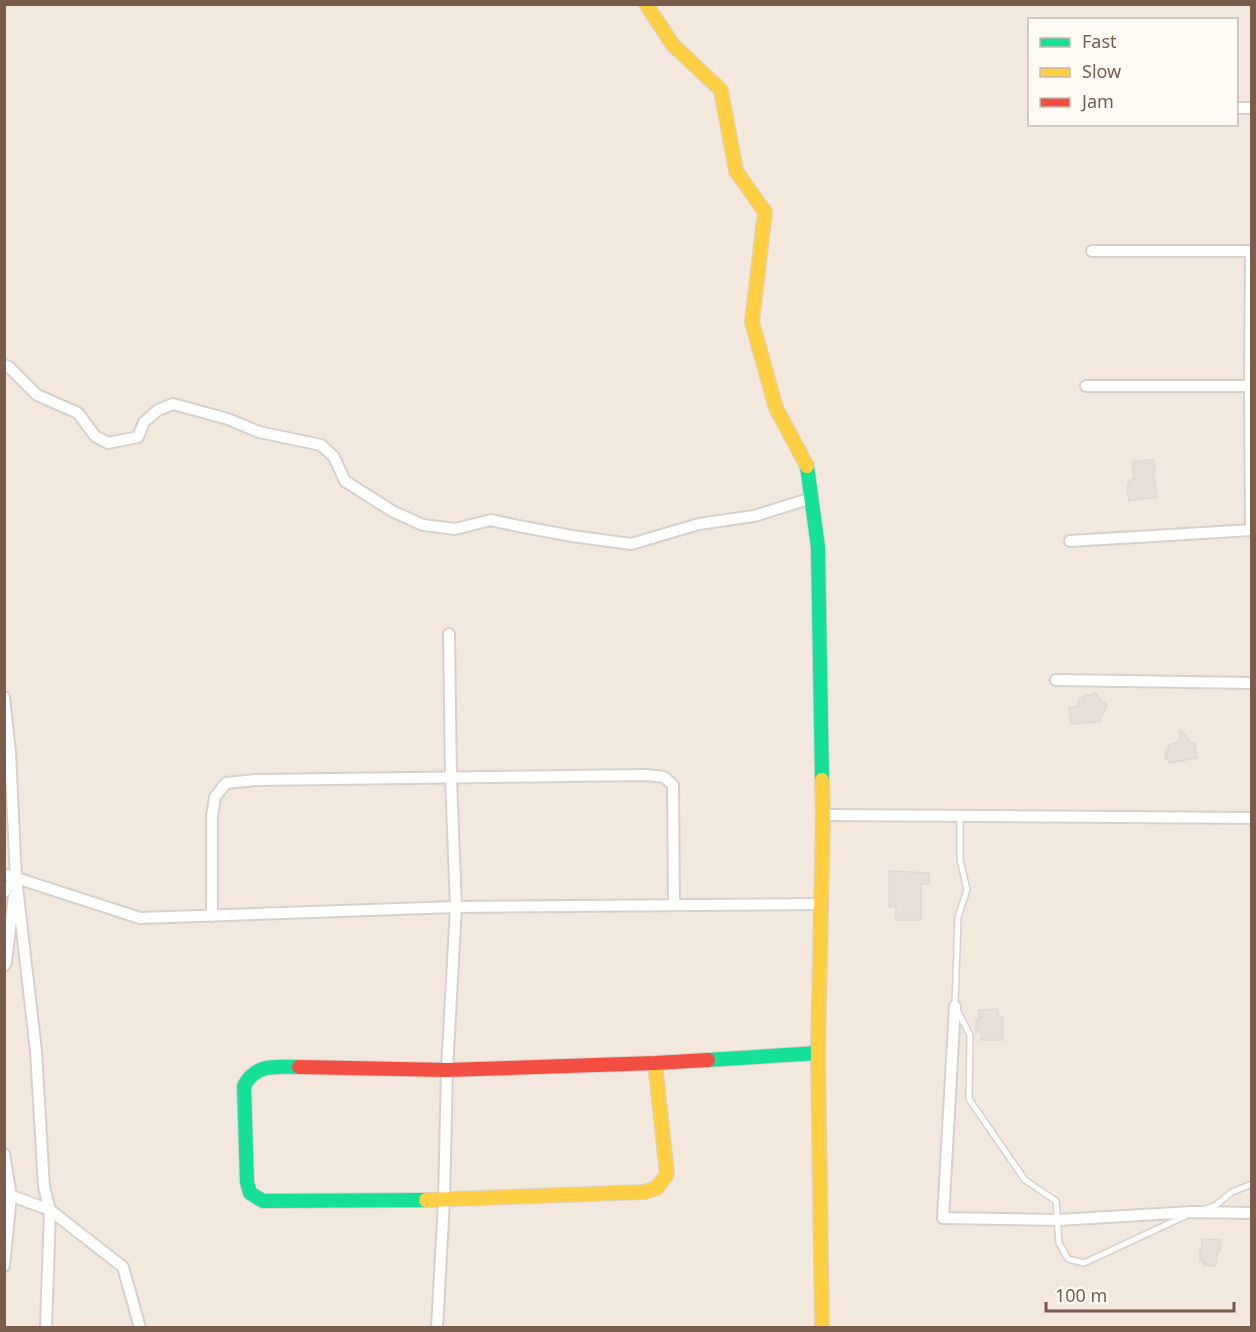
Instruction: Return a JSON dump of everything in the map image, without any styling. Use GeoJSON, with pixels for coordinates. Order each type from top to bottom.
{"type":"FeatureCollection","features":[{"type":"Feature","properties":{"kind":"street"},"geometry":{"type":"LineString","coordinates":[[646,4],[673,45],[721,90],[736,171],[765,212],[752,322],[776,408],[807,464],[812,498],[818,547],[823,815],[818,1053],[822,1328]]}},
{"type":"Feature","properties":{"kind":"street"},"geometry":{"type":"LineString","coordinates":[[1070,541],[1251,530],[1251,251],[1092,252]]}},
{"type":"Feature","properties":{"kind":"street"},"geometry":{"type":"LineString","coordinates":[[4,365],[37,394],[78,413],[95,436],[108,443],[138,437],[144,422],[158,410],[173,405],[228,419],[259,432],[321,445],[334,457],[345,481],[392,512],[423,525],[455,529],[491,520],[561,534],[631,544],[699,524],[754,516],[812,498]]}},
{"type":"Feature","properties":{"kind":"street"},"geometry":{"type":"LineString","coordinates":[[1086,386],[1251,386]]}},
{"type":"Feature","properties":{"kind":"street"},"geometry":{"type":"LineString","coordinates":[[437,1328],[456,907],[449,634]]}},
{"type":"Feature","properties":{"kind":"street"},"geometry":{"type":"LineString","coordinates":[[1056,680],[1251,683]]}},
{"type":"Feature","properties":{"kind":"street"},"geometry":{"type":"LineString","coordinates":[[4,697],[10,752],[10,876],[4,966]]}},
{"type":"Feature","properties":{"kind":"street"},"geometry":{"type":"LineString","coordinates":[[212,916],[212,816],[215,797],[226,783],[255,780],[646,775],[664,777],[673,785],[674,905]]}},
{"type":"Feature","properties":{"kind":"street"},"geometry":{"type":"LineString","coordinates":[[823,815],[1251,818]]}},
{"type":"Feature","properties":{"kind":"street"},"geometry":{"type":"LineString","coordinates":[[10,876],[140,918],[456,907],[821,904]]}},
{"type":"Feature","properties":{"kind":"street"},"geometry":{"type":"LineString","coordinates":[[4,892],[10,876]]}},
{"type":"Feature","properties":{"kind":"street"},"geometry":{"type":"LineString","coordinates":[[10,876],[36,1051],[44,1187],[50,1210],[46,1328]]}},
{"type":"Feature","properties":{"kind":"street"},"geometry":{"type":"LineString","coordinates":[[955,1006],[943,1218],[1058,1220],[1192,1212],[1251,1213]]}},
{"type":"Feature","properties":{"kind":"street"},"geometry":{"type":"LineString","coordinates":[[655,1063],[667,1174],[657,1188],[644,1192],[444,1200],[263,1201],[250,1193],[247,1182],[244,1086],[250,1074],[261,1069],[276,1067],[447,1070],[655,1063],[818,1053]]}},
{"type":"Feature","properties":{"kind":"street"},"geometry":{"type":"LineString","coordinates":[[4,1154],[8,1194],[4,1266]]}},
{"type":"Feature","properties":{"kind":"street"},"geometry":{"type":"LineString","coordinates":[[8,1194],[50,1210],[123,1267],[140,1328]]}},
{"type":"Feature","properties":{"kind":"lane"},"geometry":{"type":"LineString","coordinates":[[960,816],[960,859],[967,891],[958,917],[955,1006],[970,1035],[969,1099],[1025,1180],[1056,1201],[1059,1243],[1068,1259],[1084,1263],[1192,1212],[1216,1205],[1232,1192],[1251,1184]]}},
{"type":"Feature","properties":{"kind":"shaded area"},"geometry":{"type":"Polygon","coordinates":[[[5,5],[1251,5],[1251,1327],[5,1327],[5,5]]]}},
{"type":"Feature","properties":{"kind":"building"},"geometry":{"type":"Polygon","coordinates":[[[1154,459],[1155,470],[1153,470],[1157,497],[1129,501],[1127,490],[1129,480],[1134,480],[1132,462],[1154,459]]]}},
{"type":"Feature","properties":{"kind":"building"},"geometry":{"type":"Polygon","coordinates":[[[1095,693],[1107,706],[1099,722],[1071,724],[1069,707],[1078,706],[1079,698],[1095,693]]]}},
{"type":"Feature","properties":{"kind":"building"},"geometry":{"type":"Polygon","coordinates":[[[1180,730],[1192,743],[1195,742],[1197,758],[1169,763],[1169,760],[1165,758],[1166,750],[1168,745],[1180,741],[1180,730]]]}},
{"type":"Feature","properties":{"kind":"building"},"geometry":{"type":"Polygon","coordinates":[[[889,871],[929,873],[929,884],[921,884],[921,920],[895,920],[896,907],[889,907],[889,871]]]}},
{"type":"Feature","properties":{"kind":"building"},"geometry":{"type":"Polygon","coordinates":[[[998,1009],[999,1017],[1003,1017],[1003,1040],[981,1040],[981,1032],[976,1032],[979,1010],[998,1009]]]}},
{"type":"Feature","properties":{"kind":"building"},"geometry":{"type":"Polygon","coordinates":[[[1202,1239],[1221,1240],[1220,1251],[1217,1251],[1216,1266],[1203,1265],[1203,1261],[1200,1261],[1202,1239]]]}},
{"type":"Feature","properties":{"kind":"traffic: fast"},"geometry":{"type":"LineString","coordinates":[[807,466],[818,547],[822,780]]}},
{"type":"Feature","properties":{"kind":"traffic: fast"},"geometry":{"type":"LineString","coordinates":[[708,1060],[818,1053]]}},
{"type":"Feature","properties":{"kind":"traffic: fast"},"geometry":{"type":"LineString","coordinates":[[299,1067],[275,1067],[261,1070],[254,1073],[244,1086],[247,1182],[250,1193],[263,1201],[426,1200]]}},
{"type":"Feature","properties":{"kind":"traffic: slow"},"geometry":{"type":"LineString","coordinates":[[646,4],[673,45],[721,90],[736,171],[765,212],[752,322],[776,408],[807,466]]}},
{"type":"Feature","properties":{"kind":"traffic: slow"},"geometry":{"type":"LineString","coordinates":[[822,780],[818,1053],[822,1328]]}},
{"type":"Feature","properties":{"kind":"traffic: slow"},"geometry":{"type":"LineString","coordinates":[[426,1200],[644,1192],[657,1188],[667,1174],[655,1063]]}},
{"type":"Feature","properties":{"kind":"traffic: jam"},"geometry":{"type":"LineString","coordinates":[[299,1067],[447,1070],[708,1060]]}}]}
